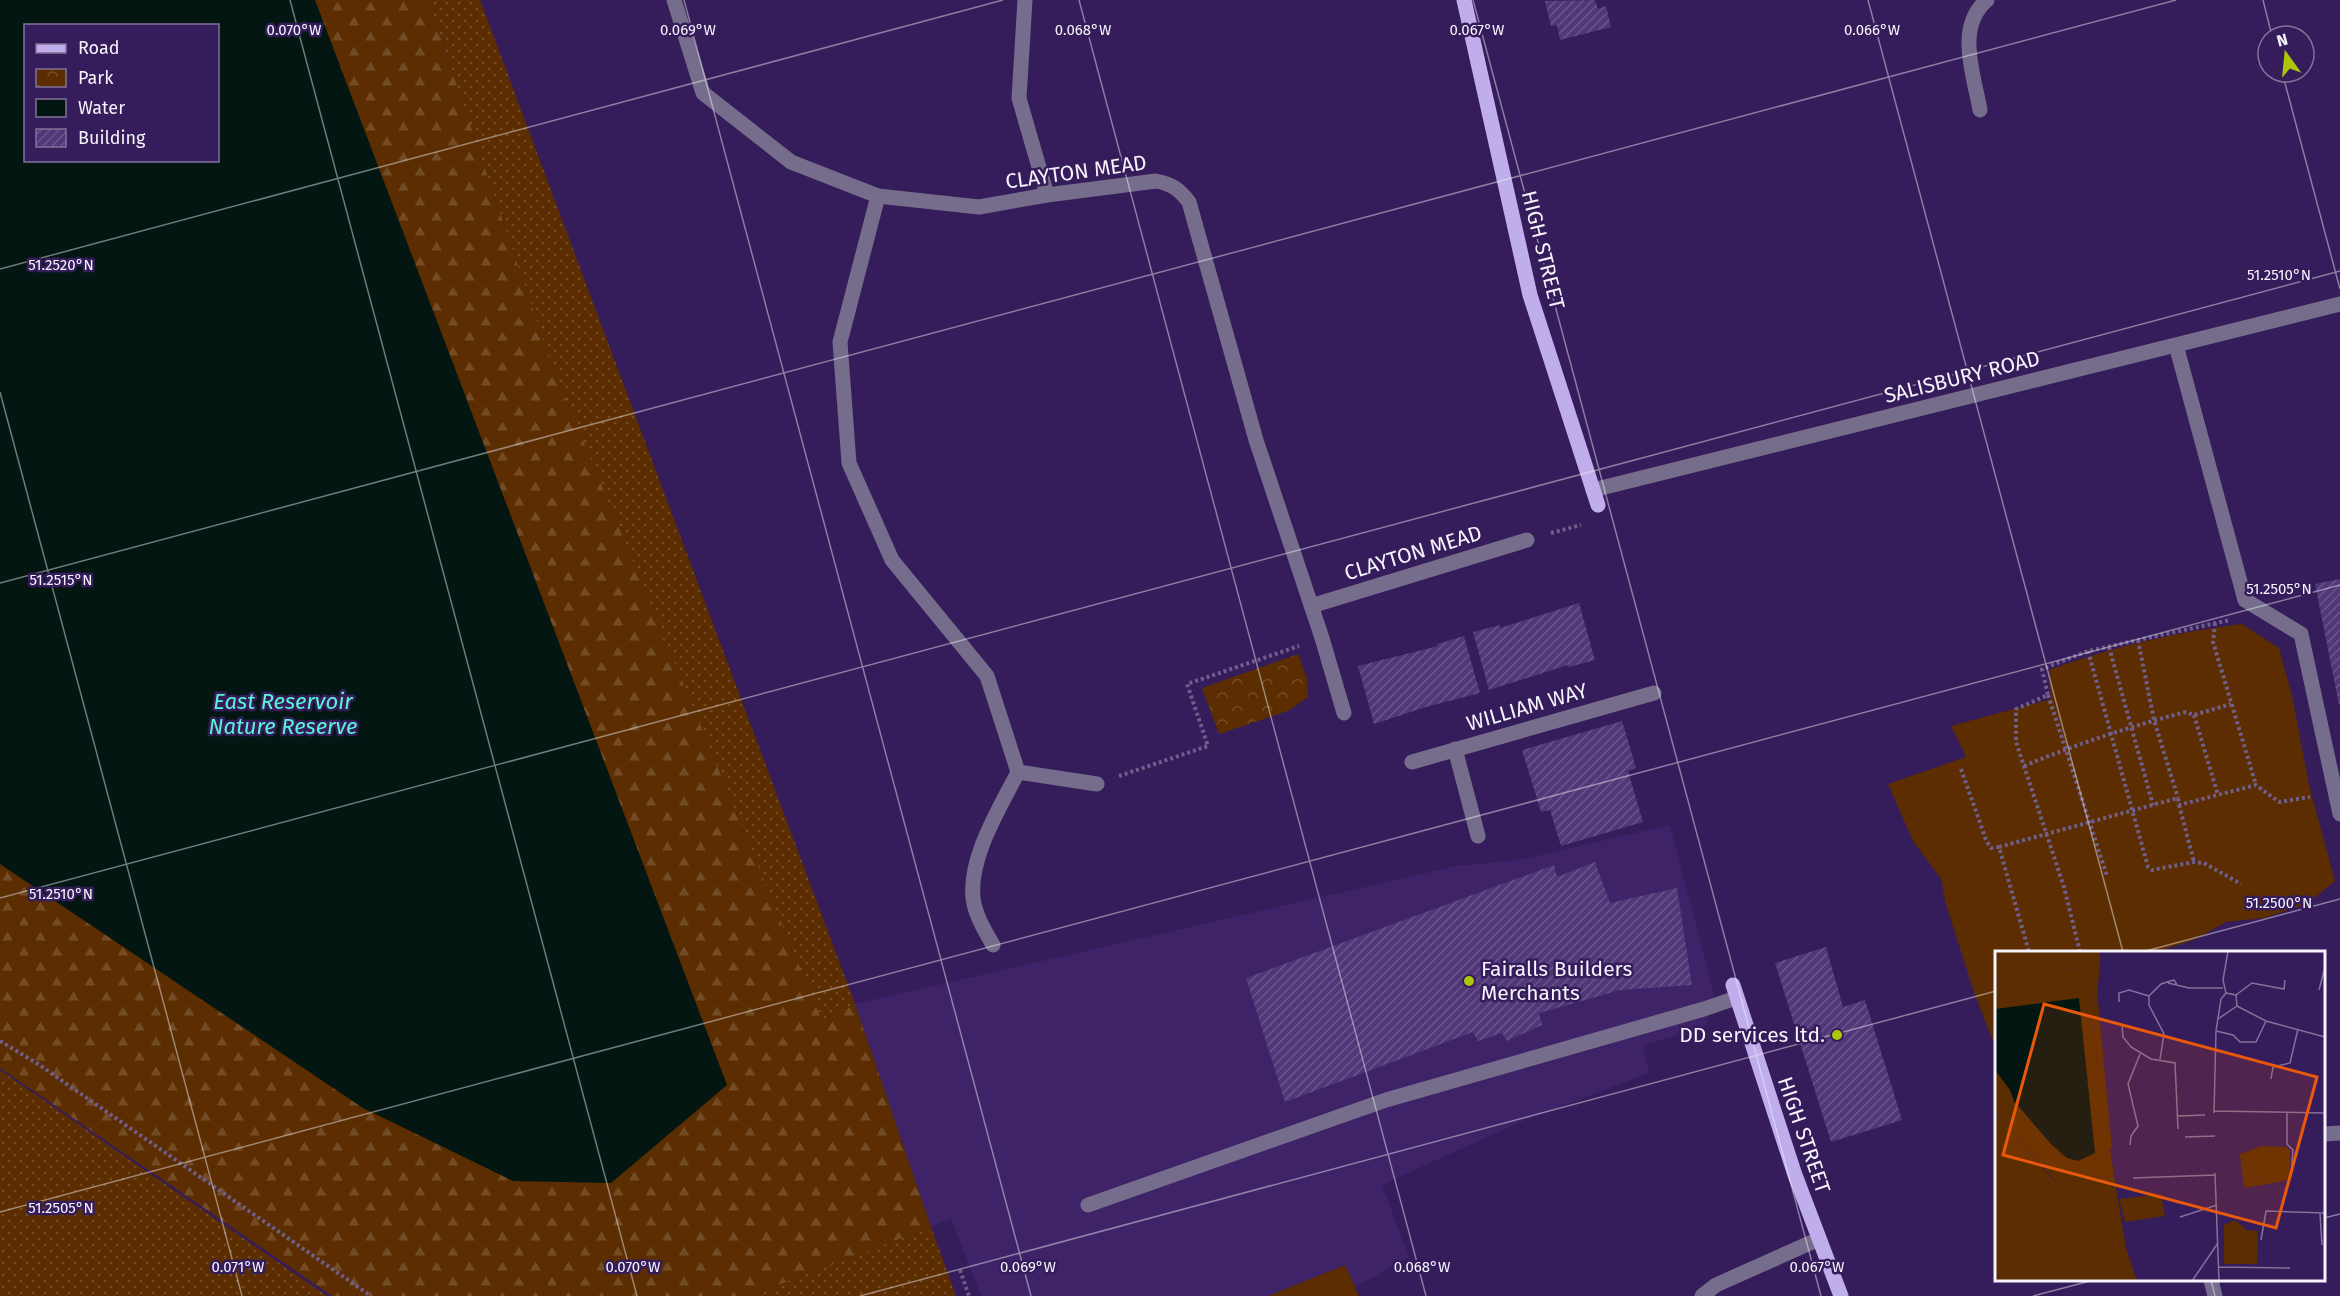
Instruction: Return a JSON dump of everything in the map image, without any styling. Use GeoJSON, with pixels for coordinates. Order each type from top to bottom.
{"type":"FeatureCollection","features":[{"type":"Feature","properties":{"kind":"main road","name":"HIGH STREET"},"geometry":{"type":"LineString","coordinates":[[1464,0],[1530,295],[1595,497]]}},
{"type":"Feature","properties":{"kind":"main road","name":"HIGH STREET"},"geometry":{"type":"LineString","coordinates":[[1735,992],[1795,1176],[1841,1296]]}},
{"type":"Feature","properties":{"kind":"street","name":"CLAYTON MEAD"},"geometry":{"type":"LineString","coordinates":[[674,0],[703,93],[791,162],[878,196],[979,207],[1047,195],[1156,181],[1179,189],[1189,202],[1256,440],[1322,638],[1344,713]]}},
{"type":"Feature","properties":{"kind":"street"},"geometry":{"type":"LineString","coordinates":[[1025,0],[1019,98],[1047,195]]}},
{"type":"Feature","properties":{"kind":"street"},"geometry":{"type":"LineString","coordinates":[[1980,111],[1968,33],[1972,18],[1987,0]]}},
{"type":"Feature","properties":{"kind":"street"},"geometry":{"type":"LineString","coordinates":[[878,196],[840,342],[849,463],[892,560],[987,676],[1018,772],[983,841],[976,868],[973,898],[979,920],[993,945]]}},
{"type":"Feature","properties":{"kind":"street","name":"SALISBURY ROAD"},"geometry":{"type":"LineString","coordinates":[[1595,497],[2340,304]]}},
{"type":"Feature","properties":{"kind":"street"},"geometry":{"type":"LineString","coordinates":[[2176,345],[2245,600],[2301,634],[2340,814]]}},
{"type":"Feature","properties":{"kind":"street","name":"CLAYTON MEAD"},"geometry":{"type":"LineString","coordinates":[[1311,606],[1527,540]]}},
{"type":"Feature","properties":{"kind":"street","name":"WILLIAM WAY"},"geometry":{"type":"LineString","coordinates":[[1412,762],[1654,693]]}},
{"type":"Feature","properties":{"kind":"street"},"geometry":{"type":"LineString","coordinates":[[1455,749],[1478,836]]}},
{"type":"Feature","properties":{"kind":"street"},"geometry":{"type":"LineString","coordinates":[[1018,772],[1097,784]]}},
{"type":"Feature","properties":{"kind":"street"},"geometry":{"type":"LineString","coordinates":[[1088,1204],[1386,1100],[1704,1010],[1735,992]]}},
{"type":"Feature","properties":{"kind":"street"},"geometry":{"type":"LineString","coordinates":[[2325,1134],[2340,1133]]}},
{"type":"Feature","properties":{"kind":"street"},"geometry":{"type":"LineString","coordinates":[[1702,1296],[1716,1285],[1819,1239]]}},
{"type":"Feature","properties":{"kind":"street"},"geometry":{"type":"LineString","coordinates":[[2211,1281],[2215,1296]]}},
{"type":"Feature","properties":{"kind":"path"},"geometry":{"type":"LineString","coordinates":[[1527,540],[1591,522]]}},
{"type":"Feature","properties":{"kind":"path"},"geometry":{"type":"LineString","coordinates":[[2107,876],[2048,695],[2042,669],[2088,651],[2231,620],[2245,600]]}},
{"type":"Feature","properties":{"kind":"path"},"geometry":{"type":"LineString","coordinates":[[2215,623],[2213,642],[2256,785],[2279,802],[2335,793]]}},
{"type":"Feature","properties":{"kind":"path"},"geometry":{"type":"LineString","coordinates":[[1097,784],[1208,746],[1187,684],[1322,638]]}},
{"type":"Feature","properties":{"kind":"path"},"geometry":{"type":"LineString","coordinates":[[2138,640],[2154,720],[2178,798],[2194,862]]}},
{"type":"Feature","properties":{"kind":"path"},"geometry":{"type":"LineString","coordinates":[[2109,646],[2153,805]]}},
{"type":"Feature","properties":{"kind":"path"},"geometry":{"type":"LineString","coordinates":[[2088,651],[2148,867],[2152,870],[2194,862],[2204,863],[2241,884]]}},
{"type":"Feature","properties":{"kind":"path"},"geometry":{"type":"LineString","coordinates":[[2048,695],[2016,709],[2016,742],[2064,887],[2080,951]]}},
{"type":"Feature","properties":{"kind":"path"},"geometry":{"type":"LineString","coordinates":[[2024,766],[2066,749],[2154,720],[2187,712],[2194,715],[2231,704]]}},
{"type":"Feature","properties":{"kind":"path"},"geometry":{"type":"LineString","coordinates":[[2194,715],[2218,795]]}},
{"type":"Feature","properties":{"kind":"path"},"geometry":{"type":"LineString","coordinates":[[1962,769],[1986,840],[1991,848],[2178,798]]}},
{"type":"Feature","properties":{"kind":"path"},"geometry":{"type":"LineString","coordinates":[[2179,805],[2256,785]]}},
{"type":"Feature","properties":{"kind":"path"},"geometry":{"type":"LineString","coordinates":[[1999,847],[2029,951]]}},
{"type":"Feature","properties":{"kind":"path"},"geometry":{"type":"LineString","coordinates":[[0,1041],[38,1064],[372,1296]]}},
{"type":"Feature","properties":{"kind":"path"},"geometry":{"type":"LineString","coordinates":[[960,1270],[969,1296]]}},
{"type":"Feature","properties":{"kind":"shaded area"},"geometry":{"type":"Polygon","coordinates":[[[1670,825],[1714,994],[1706,1026],[1642,1046],[1649,1073],[1518,1123],[1382,1185],[1409,1257],[1354,1288],[1345,1265],[1268,1296],[981,1296],[951,1218],[931,1227],[855,1004],[1456,866],[1520,860],[1670,825]]]}},
{"type":"Feature","properties":{"kind":"green space","name":"East Reservoir Nature Reserve"},"geometry":{"type":"Polygon","coordinates":[[[0,0],[428,0],[550,360],[822,1021],[855,1004],[931,1227],[749,1296],[332,1296],[0,1068],[0,0]]]}},
{"type":"Feature","properties":{"kind":"green space"},"geometry":{"type":"Polygon","coordinates":[[[428,0],[480,0],[855,1004],[822,1022],[550,360],[428,0]]]}},
{"type":"Feature","properties":{"kind":"green space"},"geometry":{"type":"Polygon","coordinates":[[[2242,624],[2279,648],[2292,696],[2309,785],[2335,881],[2307,904],[2264,918],[2226,922],[2194,940],[2158,951],[1995,951],[1995,1041],[1993,1041],[1975,995],[1946,905],[1941,879],[1913,841],[1888,784],[1966,757],[1951,726],[2051,699],[2049,670],[2144,641],[2242,624]]]}},
{"type":"Feature","properties":{"kind":"green space"},"geometry":{"type":"Polygon","coordinates":[[[1298,654],[1307,679],[1308,697],[1288,711],[1219,734],[1202,688],[1298,654]]]}},
{"type":"Feature","properties":{"kind":"green space"},"geometry":{"type":"Polygon","coordinates":[[[0,1070],[327,1296],[0,1296],[0,1070]]]}},
{"type":"Feature","properties":{"kind":"green space"},"geometry":{"type":"Polygon","coordinates":[[[931,1227],[956,1296],[745,1296],[931,1227]]]}},
{"type":"Feature","properties":{"kind":"green space"},"geometry":{"type":"Polygon","coordinates":[[[1345,1265],[1359,1296],[1268,1296],[1345,1265]]]}},
{"type":"Feature","properties":{"kind":"water","name":"East Reservoir Nature Reserve"},"geometry":{"type":"Polygon","coordinates":[[[0,0],[315,0],[727,1085],[611,1183],[513,1181],[363,1108],[0,864],[0,0]]]}},
{"type":"Feature","properties":{"kind":"building"},"geometry":{"type":"Polygon","coordinates":[[[1595,0],[1598,9],[1606,6],[1611,27],[1560,40],[1557,25],[1551,26],[1545,1],[1595,0]]]}},
{"type":"Feature","properties":{"kind":"building"},"geometry":{"type":"Polygon","coordinates":[[[2340,579],[2340,705],[2339,705],[2315,584],[2340,579]]]}},
{"type":"Feature","properties":{"kind":"building"},"geometry":{"type":"Polygon","coordinates":[[[1579,603],[1595,660],[1569,667],[1568,665],[1489,690],[1473,632],[1500,625],[1500,628],[1579,603]]]}},
{"type":"Feature","properties":{"kind":"building"},"geometry":{"type":"Polygon","coordinates":[[[1464,636],[1480,693],[1374,724],[1358,666],[1438,646],[1437,644],[1464,636]]]}},
{"type":"Feature","properties":{"kind":"building"},"geometry":{"type":"Polygon","coordinates":[[[1622,721],[1636,768],[1628,771],[1643,822],[1561,846],[1550,810],[1541,812],[1522,750],[1622,721]]]}},
{"type":"Feature","properties":{"kind":"building","name":"Fairalls Builders Merchants"},"geometry":{"type":"Polygon","coordinates":[[[1595,862],[1610,903],[1677,888],[1692,985],[1620,990],[1539,1013],[1542,1025],[1507,1041],[1502,1033],[1478,1041],[1473,1032],[1285,1102],[1246,978],[1554,865],[1557,877],[1595,862]]]}},
{"type":"Feature","properties":{"kind":"building","name":"DD services ltd."},"geometry":{"type":"Polygon","coordinates":[[[1826,947],[1843,1007],[1865,1000],[1902,1120],[1831,1142],[1775,963],[1826,947]]]}},
{"type":"Feature","properties":{"kind":"place","name":"Fairalls Builders Merchants"},"geometry":{"type":"Point","coordinates":[1469,981]}},
{"type":"Feature","properties":{"kind":"place","name":"DD services ltd."},"geometry":{"type":"Point","coordinates":[1837,1035]}}]}
